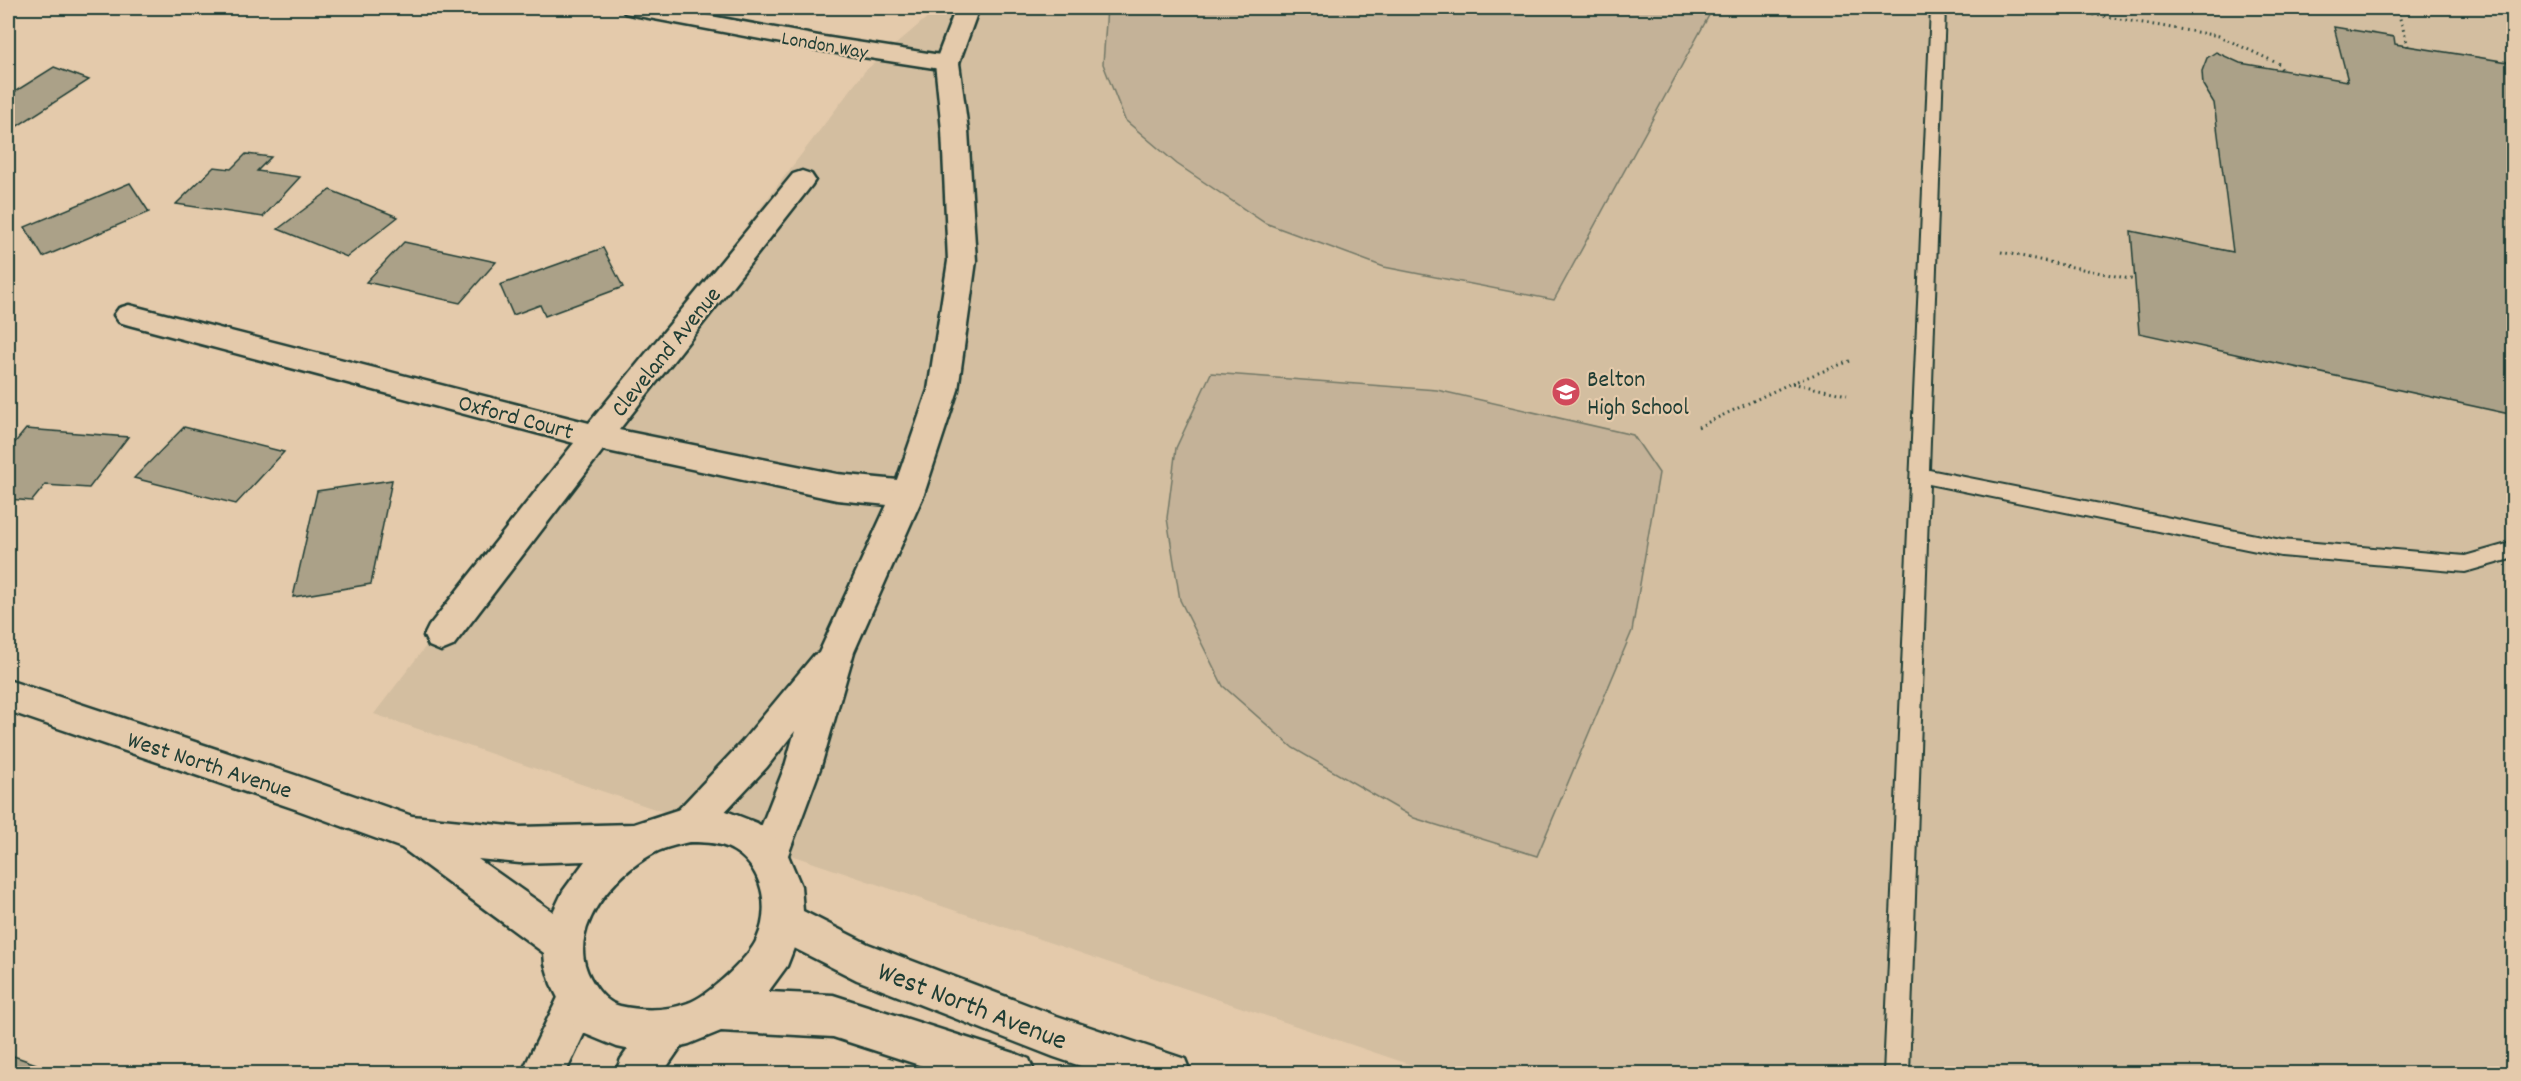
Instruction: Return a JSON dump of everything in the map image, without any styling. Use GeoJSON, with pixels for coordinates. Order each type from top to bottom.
{"type":"FeatureCollection","features":[{"type":"Feature","properties":{"kind":"street","name":"London Way"},"geometry":{"type":"LineString","coordinates":[[633,8],[835,46],[947,63]]}},
{"type":"Feature","properties":{"kind":"street"},"geometry":{"type":"LineString","coordinates":[[769,855],[803,766],[837,652],[908,494],[944,390],[962,261],[955,130],[947,63],[967,8]]}},
{"type":"Feature","properties":{"kind":"street","name":"Cleveland Avenue"},"geometry":{"type":"LineString","coordinates":[[441,636],[596,437],[802,180]]}},
{"type":"Feature","properties":{"kind":"street","name":"Oxford Court"},"geometry":{"type":"LineString","coordinates":[[129,315],[596,437],[837,487],[908,494]]}},
{"type":"Feature","properties":{"kind":"street"},"geometry":{"type":"LineString","coordinates":[[689,824],[754,755],[837,652]]}},
{"type":"Feature","properties":{"kind":"street","name":"West North Avenue"},"geometry":{"type":"LineString","coordinates":[[8,696],[296,792],[412,834],[520,845],[635,842]]}},
{"type":"Feature","properties":{"kind":"street","name":"West North Avenue"},"geometry":{"type":"LineString","coordinates":[[689,824],[720,826],[748,837],[769,855],[779,874],[784,896],[782,921],[774,947],[759,972],[717,1010],[693,1023],[667,1029],[632,1030],[601,1021],[579,1000],[566,973],[564,943],[572,913],[587,885],[609,862],[635,842],[662,831],[689,824]]}},
{"type":"Feature","properties":{"kind":"street","name":"West North Avenue"},"geometry":{"type":"LineString","coordinates":[[412,834],[564,943]]}},
{"type":"Feature","properties":{"kind":"street","name":"West North Avenue"},"geometry":{"type":"LineString","coordinates":[[782,921],[857,960],[1054,1036],[1170,1074]]}},
{"type":"Feature","properties":{"kind":"street"},"geometry":{"type":"LineString","coordinates":[[542,1074],[579,1000]]}},
{"type":"Feature","properties":{"kind":"street","name":"West North Avenue"},"geometry":{"type":"LineString","coordinates":[[717,1010],[833,1016],[1014,1074]]}},
{"type":"Feature","properties":{"kind":"street"},"geometry":{"type":"LineString","coordinates":[[636,1074],[667,1029]]}},
{"type":"Feature","properties":{"kind":"lane"},"geometry":{"type":"LineString","coordinates":[[1896,1074],[1938,8]]}},
{"type":"Feature","properties":{"kind":"lane"},"geometry":{"type":"LineString","coordinates":[[1919,475],[2281,548],[2465,564],[2514,550]]}},
{"type":"Feature","properties":{"kind":"path"},"geometry":{"type":"LineString","coordinates":[[2055,8],[2219,36],[2279,64],[2282,70]]}},
{"type":"Feature","properties":{"kind":"path"},"geometry":{"type":"LineString","coordinates":[[2397,8],[2408,46]]}},
{"type":"Feature","properties":{"kind":"path"},"geometry":{"type":"LineString","coordinates":[[2001,252],[2135,280]]}},
{"type":"Feature","properties":{"kind":"path"},"geometry":{"type":"LineString","coordinates":[[1698,427],[1791,383],[1850,361]]}},
{"type":"Feature","properties":{"kind":"path"},"geometry":{"type":"LineString","coordinates":[[1791,383],[1847,395]]}},
{"type":"Feature","properties":{"kind":"shaded area","name":"Belton High School"},"geometry":{"type":"Polygon","coordinates":[[[938,8],[2513,8],[2513,1073],[1435,1073],[374,714],[865,71],[938,8]]]}},
{"type":"Feature","properties":{"kind":"shaded area"},"geometry":{"type":"Polygon","coordinates":[[[1107,8],[1713,8],[1554,300],[1384,267],[1265,223],[1177,164],[1125,120],[1103,64],[1107,8]]]}},
{"type":"Feature","properties":{"kind":"shaded area"},"geometry":{"type":"Polygon","coordinates":[[[1211,373],[1437,390],[1633,435],[1659,473],[1632,631],[1537,856],[1414,818],[1293,748],[1223,686],[1180,600],[1167,518],[1176,448],[1211,373]]]}},
{"type":"Feature","properties":{"kind":"building"},"geometry":{"type":"Polygon","coordinates":[[[2334,27],[2394,37],[2395,44],[2514,63],[2514,415],[2139,333],[2131,231],[2233,252],[2214,103],[2203,85],[2202,71],[2207,58],[2216,52],[2240,63],[2348,81],[2334,27]]]}},
{"type":"Feature","properties":{"kind":"building"},"geometry":{"type":"Polygon","coordinates":[[[54,67],[89,80],[13,129],[8,127],[8,96],[54,67]]]}},
{"type":"Feature","properties":{"kind":"building"},"geometry":{"type":"Polygon","coordinates":[[[246,154],[271,157],[257,171],[300,177],[263,217],[176,204],[214,167],[231,169],[246,154]]]}},
{"type":"Feature","properties":{"kind":"building"},"geometry":{"type":"Polygon","coordinates":[[[130,183],[149,212],[43,257],[25,227],[130,183]]]}},
{"type":"Feature","properties":{"kind":"building"},"geometry":{"type":"Polygon","coordinates":[[[330,190],[398,217],[347,257],[278,229],[330,190]]]}},
{"type":"Feature","properties":{"kind":"building"},"geometry":{"type":"Polygon","coordinates":[[[404,242],[496,262],[460,303],[366,282],[404,242]]]}},
{"type":"Feature","properties":{"kind":"building"},"geometry":{"type":"Polygon","coordinates":[[[603,248],[623,287],[545,316],[540,305],[513,315],[500,285],[603,248]]]}},
{"type":"Feature","properties":{"kind":"building"},"geometry":{"type":"Polygon","coordinates":[[[184,427],[284,452],[236,504],[134,478],[184,427]]]}},
{"type":"Feature","properties":{"kind":"building"},"geometry":{"type":"Polygon","coordinates":[[[26,429],[128,437],[89,488],[45,485],[32,501],[8,499],[8,451],[26,429]]]}},
{"type":"Feature","properties":{"kind":"building"},"geometry":{"type":"Polygon","coordinates":[[[392,480],[371,584],[293,597],[317,491],[392,480]]]}},
{"type":"Feature","properties":{"kind":"building"},"geometry":{"type":"Polygon","coordinates":[[[8,1054],[36,1064],[29,1074],[8,1074],[8,1054]]]}},
{"type":"Feature","properties":{"kind":"place","name":"Belton High School"},"geometry":{"type":"Point","coordinates":[1566,392]}}]}
